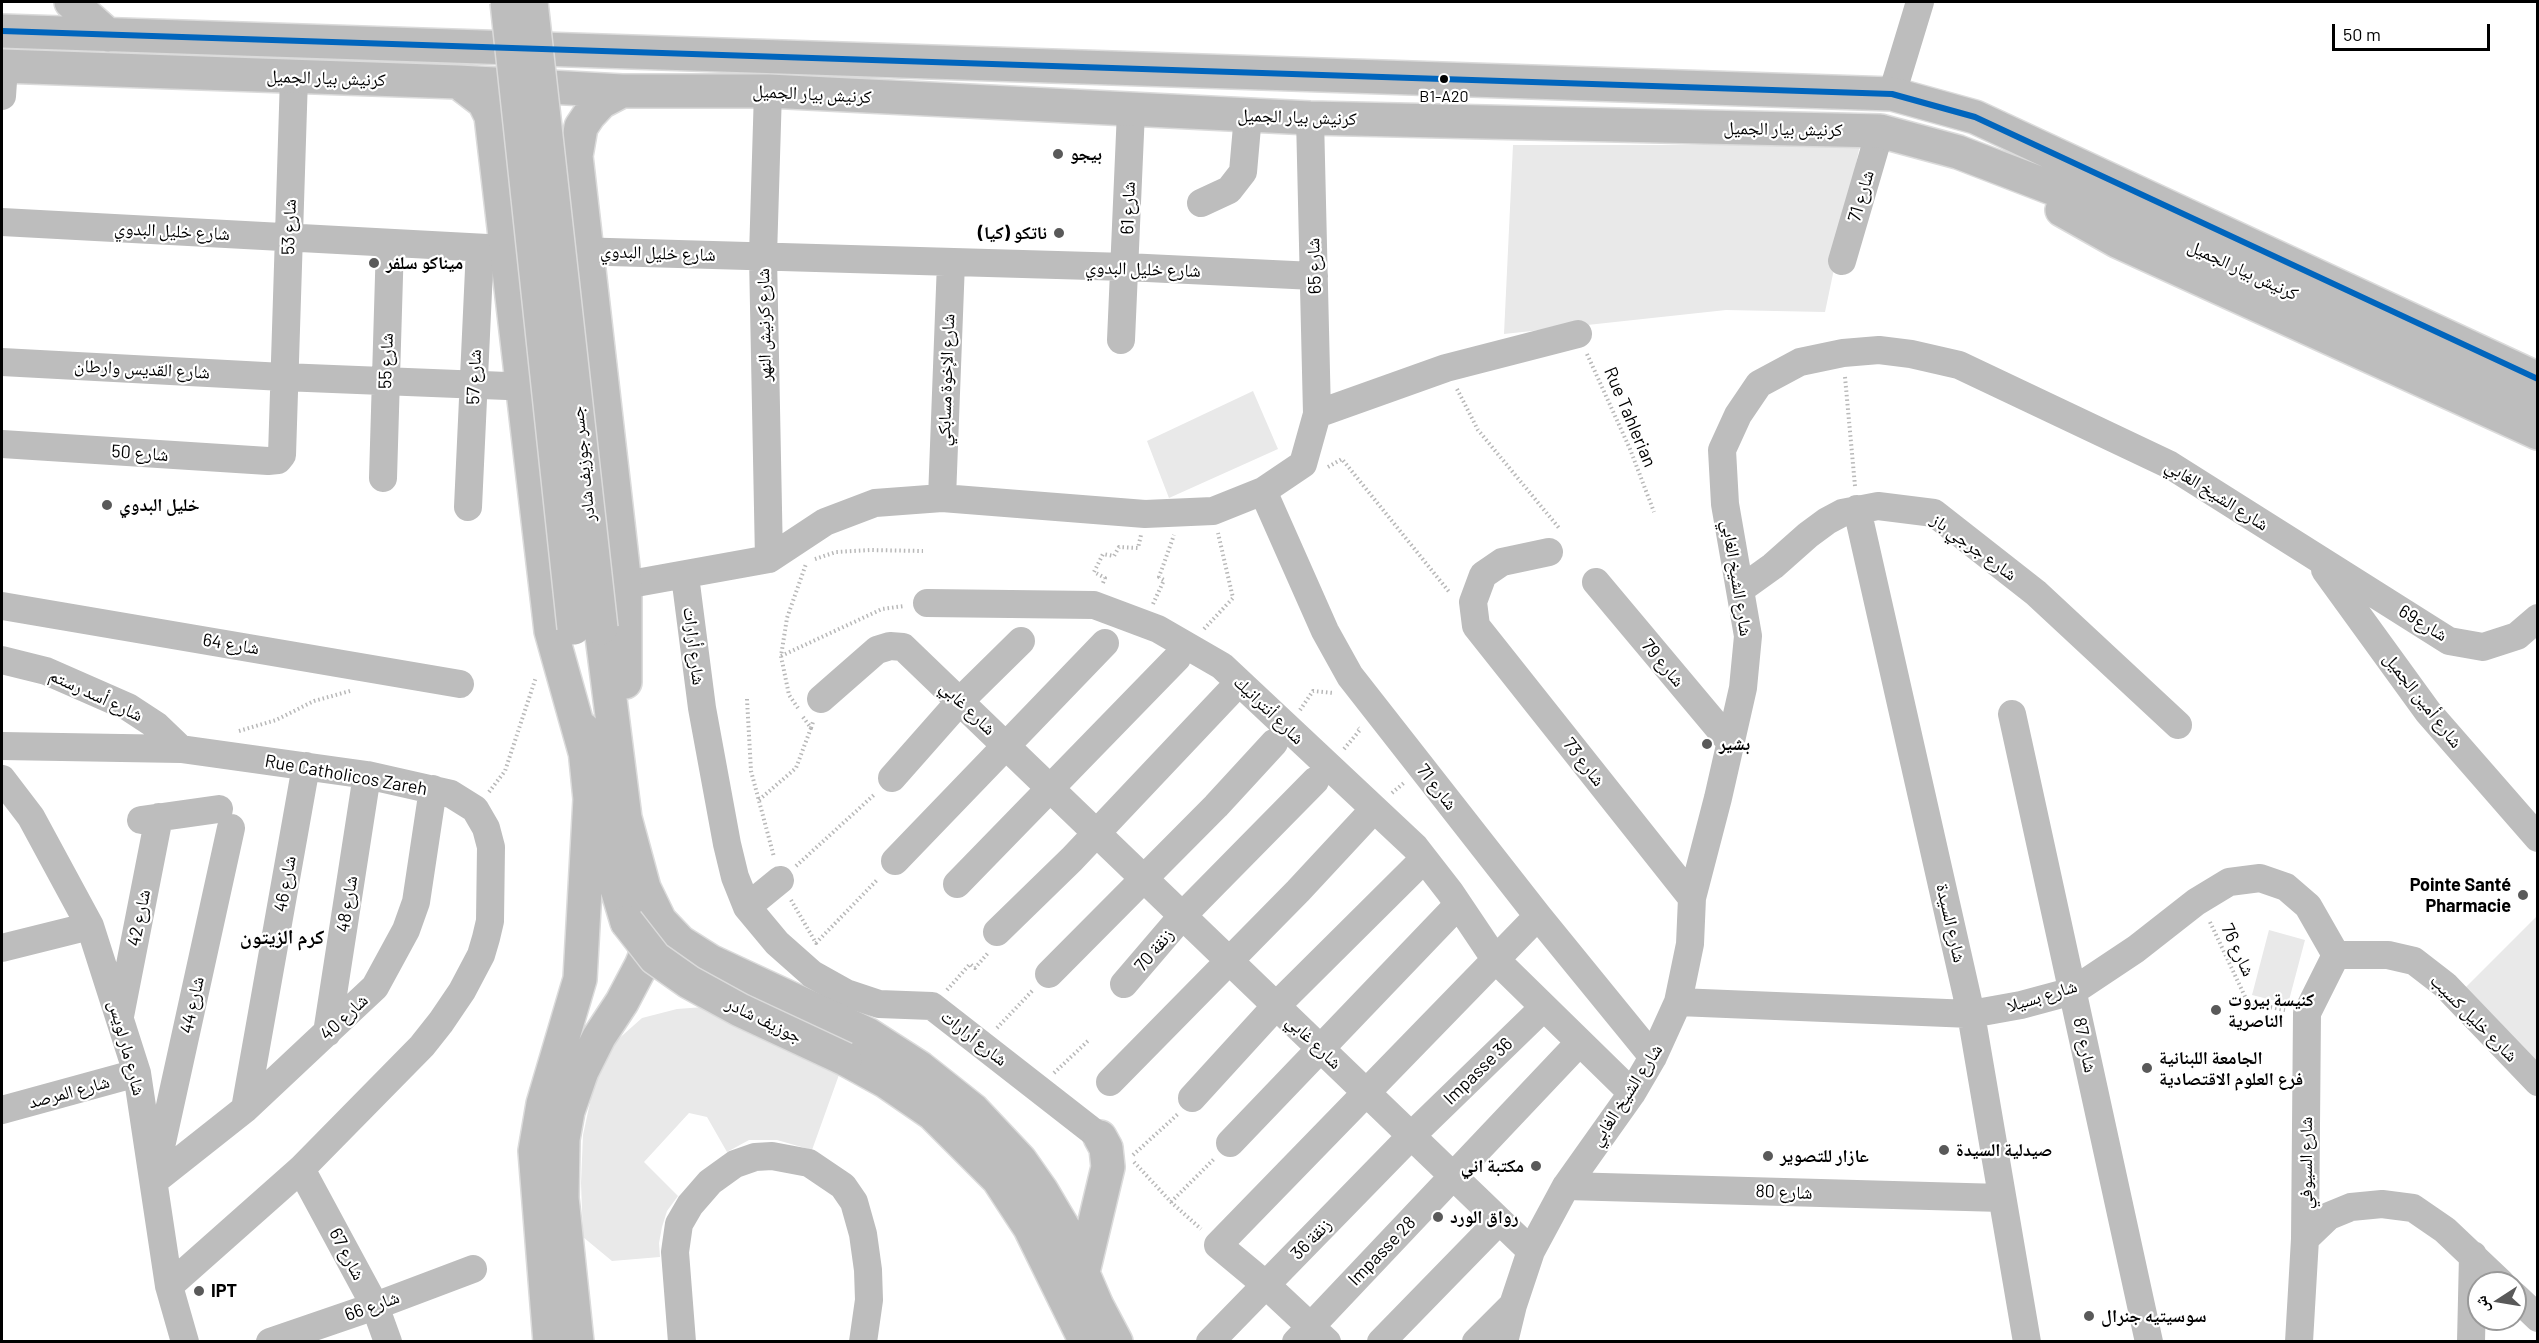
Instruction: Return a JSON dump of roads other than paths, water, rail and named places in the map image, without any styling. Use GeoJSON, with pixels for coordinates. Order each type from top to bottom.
{"type":"FeatureCollection","features":[{"type":"Feature","properties":{"kind":"highway"},"geometry":{"type":"LineString","coordinates":[[71,2],[108,35]]}},
{"type":"Feature","properties":{"kind":"highway","name":"جسر جوزيف شادر"},"geometry":{"type":"LineString","coordinates":[[507,2],[588,628],[647,918]]}},
{"type":"Feature","properties":{"kind":"highway","name":"جسر جوزيف شادر"},"geometry":{"type":"LineString","coordinates":[[531,2],[588,628]]}},
{"type":"Feature","properties":{"kind":"highway","name":"كرنيش بيار الجميل"},"geometry":{"type":"LineString","coordinates":[[2,31],[1893,94],[1975,117],[2149,212],[2538,407]]}},
{"type":"Feature","properties":{"kind":"highway","name":"كرنيش بيار الجميل"},"geometry":{"type":"LineString","coordinates":[[2,76],[294,77],[458,82],[622,91],[768,92],[1310,118],[1880,131],[1958,152],[2149,212],[2538,379]]}},
{"type":"Feature","properties":{"kind":"highway"},"geometry":{"type":"LineString","coordinates":[[458,82],[484,102],[491,116],[493,249],[551,631],[585,752]]}},
{"type":"Feature","properties":{"kind":"highway"},"geometry":{"type":"LineString","coordinates":[[618,767],[625,705],[626,585],[576,156],[581,127],[601,102],[622,91]]}},
{"type":"Feature","properties":{"kind":"highway"},"geometry":{"type":"LineString","coordinates":[[1975,117],[2145,177],[2538,361]]}},
{"type":"Feature","properties":{"kind":"highway"},"geometry":{"type":"LineString","coordinates":[[1958,152],[2117,241],[2538,433]]}},
{"type":"Feature","properties":{"kind":"highway","name":"جوزيف شادر"},"geometry":{"type":"LineString","coordinates":[[588,628],[585,752],[591,799],[647,918],[655,958],[689,982],[740,1010],[845,1059],[885,1081],[933,1114],[998,1179],[1030,1228],[1086,1341]]}},
{"type":"Feature","properties":{"kind":"highway"},"geometry":{"type":"LineString","coordinates":[[550,1341],[536,1151],[543,1104],[580,979],[591,799]]}},
{"type":"Feature","properties":{"kind":"highway"},"geometry":{"type":"LineString","coordinates":[[577,1341],[562,1198],[563,1139],[568,1111],[582,1071],[641,966],[650,944],[647,918]]}},
{"type":"Feature","properties":{"kind":"highway","name":"جوزيف شادر"},"geometry":{"type":"LineString","coordinates":[[647,918],[710,961],[867,1034],[896,1051],[973,1110],[1020,1160],[1041,1190],[1064,1229],[1116,1341]]}},
{"type":"Feature","properties":{"kind":"highway"},"geometry":{"type":"LineString","coordinates":[[1083,1272],[1108,1167],[1106,1148],[1100,1137]]}},
{"type":"Feature","properties":{"kind":"street"},"geometry":{"type":"LineString","coordinates":[[1893,94],[1920,2]]}},
{"type":"Feature","properties":{"kind":"street","name":"شارع 53"},"geometry":{"type":"LineString","coordinates":[[278,460],[282,454],[294,77]]}},
{"type":"Feature","properties":{"kind":"street","name":"شارع كرنيش النهر"},"geometry":{"type":"LineString","coordinates":[[768,92],[763,256],[786,557]]}},
{"type":"Feature","properties":{"kind":"street","name":"شارع 61"},"geometry":{"type":"LineString","coordinates":[[1121,340],[1126,267],[1131,111]]}},
{"type":"Feature","properties":{"kind":"street"},"geometry":{"type":"LineString","coordinates":[[1201,203],[1229,190],[1243,172],[1248,115]]}},
{"type":"Feature","properties":{"kind":"street","name":"شارع 65"},"geometry":{"type":"LineString","coordinates":[[1263,491],[1303,464],[1317,414],[1310,118]]}},
{"type":"Feature","properties":{"kind":"street","name":"شارع 71"},"geometry":{"type":"LineString","coordinates":[[1842,261],[1880,131]]}},
{"type":"Feature","properties":{"kind":"street","name":"شارع خليل البدوي"},"geometry":{"type":"LineString","coordinates":[[2,222],[493,249],[1126,267],[1314,276]]}},
{"type":"Feature","properties":{"kind":"street","name":"شارع 55"},"geometry":{"type":"LineString","coordinates":[[383,478],[390,243]]}},
{"type":"Feature","properties":{"kind":"street","name":"شارع 57"},"geometry":{"type":"LineString","coordinates":[[468,507],[474,384],[493,249]]}},
{"type":"Feature","properties":{"kind":"street","name":"شارع الإخوة مسابكي"},"geometry":{"type":"LineString","coordinates":[[942,498],[951,262]]}},
{"type":"Feature","properties":{"kind":"street"},"geometry":{"type":"LineString","coordinates":[[1317,414],[1446,368],[1578,334]]}},
{"type":"Feature","properties":{"kind":"street","name":"شارع الشيخ الغابي"},"geometry":{"type":"LineString","coordinates":[[1504,1341],[1531,1251],[1566,1186],[1632,1094],[1653,1057],[1678,1002],[1690,944],[1692,898],[1743,688],[1748,636],[1725,504],[1722,450],[1737,415],[1759,384],[1800,362],[1843,353],[1879,350],[1911,354],[1959,365],[2170,465],[2315,556]]}},
{"type":"Feature","properties":{"kind":"street","name":"شارع القديس وارطان"},"geometry":{"type":"LineString","coordinates":[[2,362],[507,386]]}},
{"type":"Feature","properties":{"kind":"street","name":"شارع 50"},"geometry":{"type":"LineString","coordinates":[[2,444],[278,460]]}},
{"type":"Feature","properties":{"kind":"street"},"geometry":{"type":"LineString","coordinates":[[626,585],[786,557],[825,522],[875,503],[942,498],[1145,514],[1213,511],[1263,491]]}},
{"type":"Feature","properties":{"kind":"street","name":"شارع 71"},"geometry":{"type":"LineString","coordinates":[[1263,491],[1325,632],[1350,676],[1653,1057]]}},
{"type":"Feature","properties":{"kind":"street","name":"شارع جرجي باز"},"geometry":{"type":"LineString","coordinates":[[1741,589],[1827,520],[1857,509],[1878,506],[1934,513],[2036,593],[2178,724]]}},
{"type":"Feature","properties":{"kind":"street","name":"شارع السيدة"},"geometry":{"type":"LineString","coordinates":[[1857,509],[1971,1014],[2027,1341]]}},
{"type":"Feature","properties":{"kind":"street","name":"شارع 73"},"geometry":{"type":"LineString","coordinates":[[1549,552],[1502,562],[1483,574],[1473,602],[1476,626],[1692,898]]}},
{"type":"Feature","properties":{"kind":"street","name":"شارع69"},"geometry":{"type":"LineString","coordinates":[[2315,556],[2450,641],[2483,647],[2517,636],[2538,618]]}},
{"type":"Feature","properties":{"kind":"street","name":"شارع أمين الجميل"},"geometry":{"type":"LineString","coordinates":[[2315,556],[2428,712],[2538,838]]}},
{"type":"Feature","properties":{"kind":"street","name":"شارع أرارات"},"geometry":{"type":"LineString","coordinates":[[685,576],[702,708],[727,844],[735,877],[747,907],[791,958],[812,974],[846,993],[879,1004],[932,1006],[1100,1137]]}},
{"type":"Feature","properties":{"kind":"street","name":"شارع 79"},"geometry":{"type":"LineString","coordinates":[[1596,582],[1731,744]]}},
{"type":"Feature","properties":{"kind":"street","name":"شارع أنترانيك"},"geometry":{"type":"LineString","coordinates":[[927,603],[1094,605],[1144,624],[1183,652],[1221,666],[1281,736],[1322,774],[1424,859],[1495,959],[1632,1094]]}},
{"type":"Feature","properties":{"kind":"street","name":"شارع 64"},"geometry":{"type":"LineString","coordinates":[[2,606],[460,684]]}},
{"type":"Feature","properties":{"kind":"street"},"geometry":{"type":"LineString","coordinates":[[892,778],[960,701],[1021,641]]}},
{"type":"Feature","properties":{"kind":"street"},"geometry":{"type":"LineString","coordinates":[[895,861],[1105,643]]}},
{"type":"Feature","properties":{"kind":"street","name":"شارع غابي"},"geometry":{"type":"LineString","coordinates":[[821,699],[877,650],[890,646],[903,647],[1531,1251]]}},
{"type":"Feature","properties":{"kind":"street"},"geometry":{"type":"LineString","coordinates":[[957,884],[1183,652]]}},
{"type":"Feature","properties":{"kind":"street","name":"شارع أسد رستم"},"geometry":{"type":"LineString","coordinates":[[2,660],[46,671],[128,707],[151,721],[181,749]]}},
{"type":"Feature","properties":{"kind":"street"},"geometry":{"type":"LineString","coordinates":[[997,932],[1014,915],[1021,912],[1229,693]]}},
{"type":"Feature","properties":{"kind":"street","name":"شارع 87"},"geometry":{"type":"LineString","coordinates":[[2012,714],[2149,1341]]}},
{"type":"Feature","properties":{"kind":"street"},"geometry":{"type":"LineString","coordinates":[[1049,974],[1216,806],[1281,736]]}},
{"type":"Feature","properties":{"kind":"street","name":"Rue Catholicos Zareh"},"geometry":{"type":"LineString","coordinates":[[2,746],[181,749],[368,775],[451,794],[475,809],[486,828],[491,847],[490,921],[481,955],[462,991],[428,1038],[301,1169],[169,1286]]}},
{"type":"Feature","properties":{"kind":"street","name":"شارع 46"},"geometry":{"type":"LineString","coordinates":[[245,1109],[306,766]]}},
{"type":"Feature","properties":{"kind":"street","name":"زنقة 70"},"geometry":{"type":"LineString","coordinates":[[1124,984],[1183,915],[1322,774]]}},
{"type":"Feature","properties":{"kind":"street","name":"شارع 48"},"geometry":{"type":"LineString","coordinates":[[327,1033],[368,775]]}},
{"type":"Feature","properties":{"kind":"street","name":"شارع مار لويس"},"geometry":{"type":"LineString","coordinates":[[2,779],[31,817],[90,926],[120,1018],[137,1073],[169,1286],[182,1340]]}},
{"type":"Feature","properties":{"kind":"street","name":"شارع 40"},"geometry":{"type":"LineString","coordinates":[[154,1181],[245,1109],[375,987],[406,930],[416,902],[433,789]]}},
{"type":"Feature","properties":{"kind":"street"},"geometry":{"type":"LineString","coordinates":[[1110,1082],[1298,891],[1369,814]]}},
{"type":"Feature","properties":{"kind":"street"},"geometry":{"type":"LineString","coordinates":[[2,819],[31,817]]}},
{"type":"Feature","properties":{"kind":"street","name":"شارع 42"},"geometry":{"type":"LineString","coordinates":[[120,1018],[149,819],[225,819]]}},
{"type":"Feature","properties":{"kind":"street","name":"شارع 44"},"geometry":{"type":"LineString","coordinates":[[154,1181],[225,819]]}},
{"type":"Feature","properties":{"kind":"street"},"geometry":{"type":"LineString","coordinates":[[1192,1098],[1276,1006],[1424,859]]}},
{"type":"Feature","properties":{"kind":"street","name":"شارع بسيلا"},"geometry":{"type":"LineString","coordinates":[[1678,1002],[1971,1014],[2021,1005],[2073,990],[2136,950],[2196,902],[2229,882],[2260,878],[2286,887],[2308,906],[2336,955]]}},
{"type":"Feature","properties":{"kind":"street"},"geometry":{"type":"LineString","coordinates":[[747,907],[780,880]]}},
{"type":"Feature","properties":{"kind":"street"},"geometry":{"type":"LineString","coordinates":[[1230,1143],[1319,1047],[1458,905]]}},
{"type":"Feature","properties":{"kind":"street"},"geometry":{"type":"LineString","coordinates":[[1311,1336],[1266,1285],[1218,1245],[1539,916]]}},
{"type":"Feature","properties":{"kind":"street"},"geometry":{"type":"LineString","coordinates":[[2,948],[90,926]]}},
{"type":"Feature","properties":{"kind":"street","name":"شارع السيوفي"},"geometry":{"type":"LineString","coordinates":[[2299,1341],[2305,1239],[2307,1013],[2336,955]]}},
{"type":"Feature","properties":{"kind":"street","name":"شارع خليل كسيب"},"geometry":{"type":"LineString","coordinates":[[2336,955],[2388,955],[2414,961],[2445,985],[2538,1082]]}},
{"type":"Feature","properties":{"kind":"street","name":"Impasse 36"},"geometry":{"type":"LineString","coordinates":[[1411,1136],[1544,1007]]}},
{"type":"Feature","properties":{"kind":"street","name":"Impasse 28"},"geometry":{"type":"LineString","coordinates":[[1311,1336],[1579,1043]]}},
{"type":"Feature","properties":{"kind":"street","name":"شارع المرصد"},"geometry":{"type":"LineString","coordinates":[[2,1110],[137,1073]]}},
{"type":"Feature","properties":{"kind":"street","name":"زنقة 36"},"geometry":{"type":"LineString","coordinates":[[1210,1341],[1411,1136]]}},
{"type":"Feature","properties":{"kind":"street"},"geometry":{"type":"LineString","coordinates":[[682,1341],[675,1252],[679,1224],[690,1205],[710,1182],[735,1164],[755,1157],[772,1156],[809,1163],[843,1186],[854,1202],[867,1255],[869,1300],[863,1341]]}},
{"type":"Feature","properties":{"kind":"street","name":"شارع 67"},"geometry":{"type":"LineString","coordinates":[[301,1169],[375,1306],[388,1341]]}},
{"type":"Feature","properties":{"kind":"street","name":"شارع 80"},"geometry":{"type":"LineString","coordinates":[[1566,1186],[2002,1198]]}},
{"type":"Feature","properties":{"kind":"street"},"geometry":{"type":"LineString","coordinates":[[2305,1239],[2329,1216],[2351,1207],[2382,1204],[2413,1208],[2445,1230],[2489,1271]]}},
{"type":"Feature","properties":{"kind":"street"},"geometry":{"type":"LineString","coordinates":[[1381,1341],[1499,1221]]}},
{"type":"Feature","properties":{"kind":"street"},"geometry":{"type":"LineString","coordinates":[[2471,1341],[2473,1255]]}},
{"type":"Feature","properties":{"kind":"street","name":"شارع 66"},"geometry":{"type":"LineString","coordinates":[[270,1341],[375,1306],[473,1269]]}},
{"type":"Feature","properties":{"kind":"street"},"geometry":{"type":"LineString","coordinates":[[1476,1341],[1513,1305]]}},
{"type":"Feature","properties":{"kind":"street"},"geometry":{"type":"LineString","coordinates":[[2527,1307],[2538,1318]]}},
{"type":"Feature","properties":{"kind":"place","name":"B1-A20"},"geometry":{"type":"Point","coordinates":[1444,79]}},
{"type":"Feature","properties":{"kind":"place","name":"بيجو"},"geometry":{"type":"Point","coordinates":[1058,154]}},
{"type":"Feature","properties":{"kind":"place","name":"ناتكو (كيا)"},"geometry":{"type":"Point","coordinates":[1059,233]}},
{"type":"Feature","properties":{"kind":"place","name":"ميناكو سلفر"},"geometry":{"type":"Point","coordinates":[374,263]}},
{"type":"Feature","properties":{"kind":"place","name":"خليل البدوي"},"geometry":{"type":"Point","coordinates":[107,505]}},
{"type":"Feature","properties":{"kind":"place","name":"بشير"},"geometry":{"type":"Point","coordinates":[1707,744]}},
{"type":"Feature","properties":{"kind":"place","name":"Pointe Santé Pharmacie"},"geometry":{"type":"Point","coordinates":[2523,895]}},
{"type":"Feature","properties":{"kind":"place","name":"كنيسة بيروت الناصرية"},"geometry":{"type":"Point","coordinates":[2216,1010]}},
{"type":"Feature","properties":{"kind":"place","name":"الجامعة اللبنانية فرع العلوم الاقتصادية"},"geometry":{"type":"Point","coordinates":[2147,1068]}},
{"type":"Feature","properties":{"kind":"place","name":"صيدلية السيدة"},"geometry":{"type":"Point","coordinates":[1944,1150]}},
{"type":"Feature","properties":{"kind":"place","name":"عازار للتصوير"},"geometry":{"type":"Point","coordinates":[1768,1156]}},
{"type":"Feature","properties":{"kind":"place","name":"مكتبة اني"},"geometry":{"type":"Point","coordinates":[1536,1166]}},
{"type":"Feature","properties":{"kind":"place","name":"رواق الورد"},"geometry":{"type":"Point","coordinates":[1438,1217]}},
{"type":"Feature","properties":{"kind":"place","name":"IPT"},"geometry":{"type":"Point","coordinates":[199,1291]}},
{"type":"Feature","properties":{"kind":"place","name":"سوسيتيه جنرال"},"geometry":{"type":"Point","coordinates":[2089,1316]}},
{"type":"Feature","properties":{"kind":"district","name":"كرم الزيتون"},"geometry":{"type":"Point","coordinates":[282,937]}}]}
